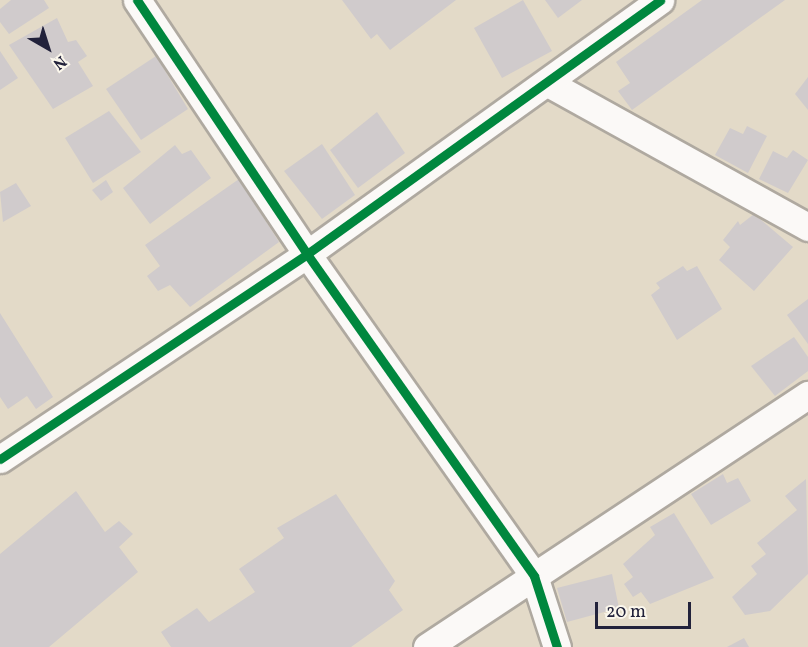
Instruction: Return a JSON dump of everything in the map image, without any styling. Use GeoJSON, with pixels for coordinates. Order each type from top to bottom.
{"type":"FeatureCollection","features":[{"type":"Feature","properties":{"kind":"street"},"geometry":{"type":"LineString","coordinates":[[137,0],[307,254],[534,576],[557,647]]}},
{"type":"Feature","properties":{"kind":"street"},"geometry":{"type":"LineString","coordinates":[[0,459],[307,254],[548,83],[660,0]]}},
{"type":"Feature","properties":{"kind":"street"},"geometry":{"type":"LineString","coordinates":[[548,83],[808,227]]}},
{"type":"Feature","properties":{"kind":"street"},"geometry":{"type":"LineString","coordinates":[[427,647],[808,395]]}},
{"type":"Feature","properties":{"kind":"building"},"geometry":{"type":"Polygon","coordinates":[[[11,0],[44,0],[49,8],[9,34],[0,22],[0,9],[11,0]]]}},
{"type":"Feature","properties":{"kind":"building"},"geometry":{"type":"Polygon","coordinates":[[[342,0],[456,0],[390,50],[377,34],[371,39],[342,0]]]}},
{"type":"Feature","properties":{"kind":"building"},"geometry":{"type":"Polygon","coordinates":[[[523,0],[552,51],[502,78],[474,28],[523,0]]]}},
{"type":"Feature","properties":{"kind":"building"},"geometry":{"type":"Polygon","coordinates":[[[545,0],[582,0],[558,18],[545,0]]]}},
{"type":"Feature","properties":{"kind":"building"},"geometry":{"type":"Polygon","coordinates":[[[702,0],[785,0],[632,110],[618,91],[630,83],[616,62],[702,0]]]}},
{"type":"Feature","properties":{"kind":"building"},"geometry":{"type":"Polygon","coordinates":[[[57,18],[68,42],[76,40],[87,56],[78,62],[93,86],[53,109],[9,45],[57,18]]]}},
{"type":"Feature","properties":{"kind":"building"},"geometry":{"type":"Polygon","coordinates":[[[0,51],[18,78],[0,90],[0,51]]]}},
{"type":"Feature","properties":{"kind":"building"},"geometry":{"type":"Polygon","coordinates":[[[156,56],[188,109],[141,140],[106,89],[156,56]]]}},
{"type":"Feature","properties":{"kind":"building"},"geometry":{"type":"Polygon","coordinates":[[[808,77],[808,110],[795,94],[808,77]]]}},
{"type":"Feature","properties":{"kind":"building"},"geometry":{"type":"Polygon","coordinates":[[[109,111],[141,152],[93,183],[65,138],[109,111]]]}},
{"type":"Feature","properties":{"kind":"building"},"geometry":{"type":"Polygon","coordinates":[[[377,112],[405,153],[358,188],[330,150],[377,112]]]}},
{"type":"Feature","properties":{"kind":"building"},"geometry":{"type":"Polygon","coordinates":[[[747,126],[767,136],[748,173],[715,155],[730,128],[743,134],[747,126]]]}},
{"type":"Feature","properties":{"kind":"building"},"geometry":{"type":"Polygon","coordinates":[[[322,144],[355,195],[322,219],[284,171],[322,144]]]}},
{"type":"Feature","properties":{"kind":"building"},"geometry":{"type":"Polygon","coordinates":[[[175,145],[182,154],[191,150],[211,178],[150,224],[123,188],[175,145]]]}},
{"type":"Feature","properties":{"kind":"building"},"geometry":{"type":"Polygon","coordinates":[[[793,150],[808,160],[788,193],[759,179],[773,151],[787,158],[793,150]]]}},
{"type":"Feature","properties":{"kind":"building"},"geometry":{"type":"Polygon","coordinates":[[[239,179],[279,242],[190,307],[170,285],[158,291],[147,276],[160,266],[145,245],[239,179]]]}},
{"type":"Feature","properties":{"kind":"building"},"geometry":{"type":"Polygon","coordinates":[[[106,180],[113,192],[101,201],[92,190],[106,180]]]}},
{"type":"Feature","properties":{"kind":"building"},"geometry":{"type":"Polygon","coordinates":[[[16,183],[31,206],[3,222],[0,192],[16,183]]]}},
{"type":"Feature","properties":{"kind":"building"},"geometry":{"type":"Polygon","coordinates":[[[754,214],[793,247],[754,291],[719,260],[730,247],[723,240],[738,221],[740,225],[754,214]]]}},
{"type":"Feature","properties":{"kind":"building"},"geometry":{"type":"Polygon","coordinates":[[[683,266],[687,271],[697,266],[722,309],[677,340],[651,295],[660,288],[656,283],[683,266]]]}},
{"type":"Feature","properties":{"kind":"building"},"geometry":{"type":"Polygon","coordinates":[[[808,299],[808,344],[787,315],[808,299]]]}},
{"type":"Feature","properties":{"kind":"building"},"geometry":{"type":"Polygon","coordinates":[[[0,313],[53,397],[36,409],[27,396],[8,409],[0,397],[0,313]]]}},
{"type":"Feature","properties":{"kind":"building"},"geometry":{"type":"Polygon","coordinates":[[[794,337],[808,357],[808,371],[775,396],[751,366],[794,337]]]}},
{"type":"Feature","properties":{"kind":"building"},"geometry":{"type":"Polygon","coordinates":[[[723,474],[727,483],[738,478],[751,501],[711,525],[691,494],[723,474]]]}},
{"type":"Feature","properties":{"kind":"building"},"geometry":{"type":"Polygon","coordinates":[[[806,479],[808,574],[770,611],[745,615],[732,597],[757,574],[751,566],[766,554],[757,543],[797,510],[785,496],[806,479]]]}},
{"type":"Feature","properties":{"kind":"building"},"geometry":{"type":"Polygon","coordinates":[[[76,491],[105,532],[119,521],[133,534],[119,547],[138,572],[49,647],[0,647],[0,554],[76,491]]]}},
{"type":"Feature","properties":{"kind":"building"},"geometry":{"type":"Polygon","coordinates":[[[336,494],[395,581],[389,590],[403,610],[351,647],[171,647],[161,632],[197,608],[209,622],[255,592],[239,569],[284,538],[277,528],[336,494]]]}},
{"type":"Feature","properties":{"kind":"building"},"geometry":{"type":"Polygon","coordinates":[[[674,513],[714,578],[650,604],[641,592],[633,597],[624,584],[633,577],[623,564],[655,535],[650,527],[674,513]]]}},
{"type":"Feature","properties":{"kind":"building"},"geometry":{"type":"Polygon","coordinates":[[[612,574],[619,608],[567,622],[557,588],[612,574]]]}},
{"type":"Feature","properties":{"kind":"building"},"geometry":{"type":"Polygon","coordinates":[[[744,638],[749,647],[727,647],[744,638]]]}},
{"type":"Feature","properties":{"kind":"cycle path"},"geometry":{"type":"LineString","coordinates":[[137,0],[307,254],[534,576],[557,647]]}},
{"type":"Feature","properties":{"kind":"cycle path"},"geometry":{"type":"LineString","coordinates":[[0,459],[307,254],[660,0]]}}]}
